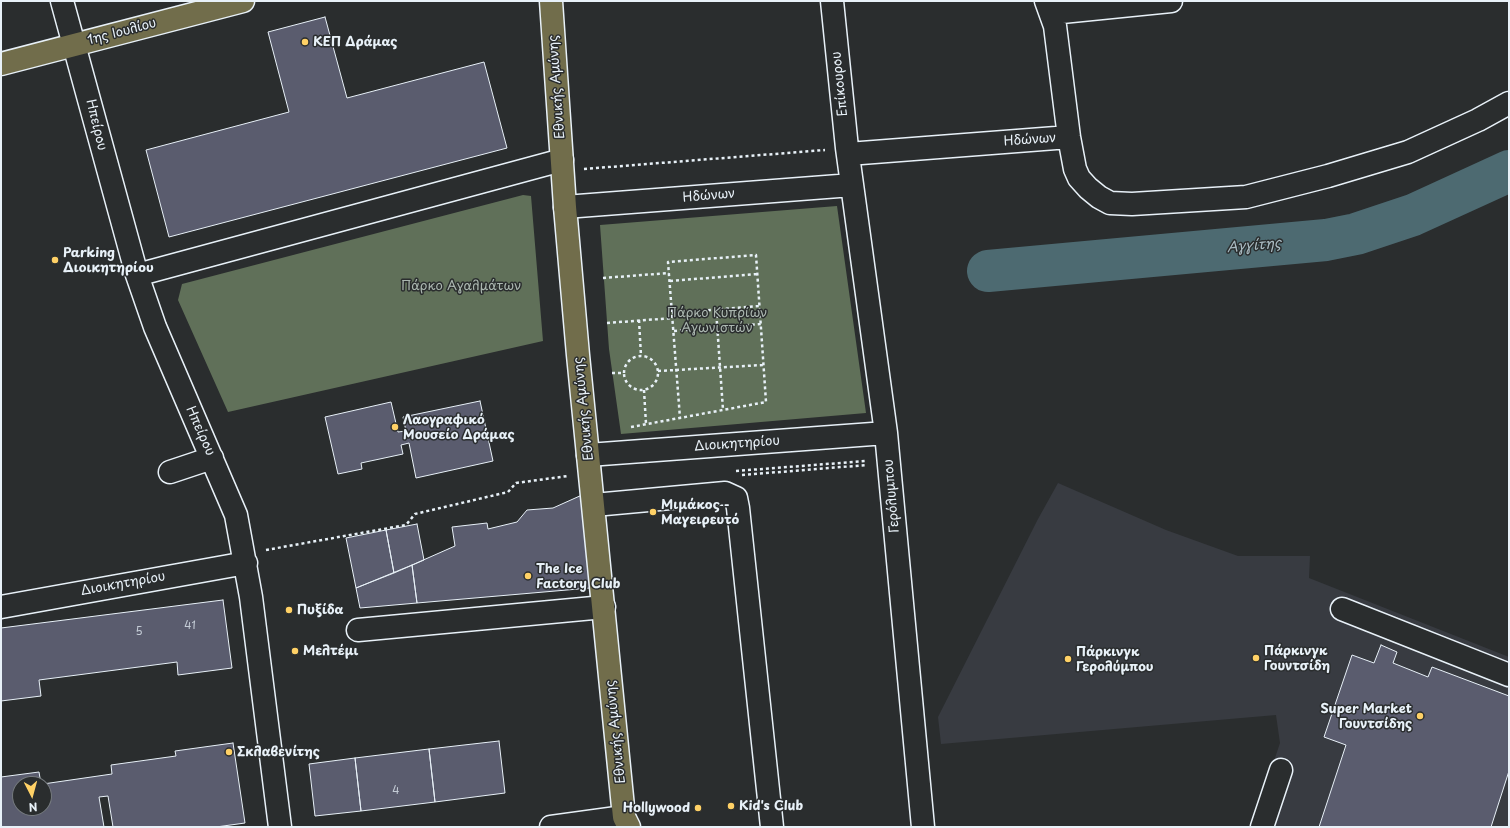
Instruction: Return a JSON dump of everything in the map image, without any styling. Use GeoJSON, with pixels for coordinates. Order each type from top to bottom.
{"type":"FeatureCollection","features":[{"type":"Feature","properties":{"kind":"main road","name":"1ης Ιουλίου"},"geometry":{"type":"LineString","coordinates":[[1,64],[243,1]]}},
{"type":"Feature","properties":{"kind":"main road"},"geometry":{"type":"LineString","coordinates":[[541,1],[553,27]]}},
{"type":"Feature","properties":{"kind":"main road","name":"Εθνικής Αμύνης"},"geometry":{"type":"LineString","coordinates":[[551,1],[565,207],[624,824]]}},
{"type":"Feature","properties":{"kind":"street","name":"Ηπείρου"},"geometry":{"type":"LineString","coordinates":[[62,1],[137,275],[156,327],[236,515],[245,558],[280,827]]}},
{"type":"Feature","properties":{"kind":"street","name":"Επίκουρου"},"geometry":{"type":"LineString","coordinates":[[832,1],[849,163]]}},
{"type":"Feature","properties":{"kind":"street"},"geometry":{"type":"LineString","coordinates":[[1171,1],[1049,7],[1055,26],[1069,137],[1075,169],[1079,178],[1099,197],[1110,203],[1132,204],[1246,197],[1328,176],[1408,152],[1478,120],[1509,103]]}},
{"type":"Feature","properties":{"kind":"street","name":"Ηδώνων"},"geometry":{"type":"LineString","coordinates":[[565,207],[849,163],[1069,137]]}},
{"type":"Feature","properties":{"kind":"street","name":"Γερόλυμπου"},"geometry":{"type":"LineString","coordinates":[[849,163],[886,432],[923,827]]}},
{"type":"Feature","properties":{"kind":"street"},"geometry":{"type":"LineString","coordinates":[[137,275],[562,166]]}},
{"type":"Feature","properties":{"kind":"street","name":"Διοικητηρίου"},"geometry":{"type":"LineString","coordinates":[[589,464],[886,432]]}},
{"type":"Feature","properties":{"kind":"street"},"geometry":{"type":"LineString","coordinates":[[170,472],[212,458]]}},
{"type":"Feature","properties":{"kind":"street"},"geometry":{"type":"LineString","coordinates":[[594,505],[725,494],[736,498],[772,827]]}},
{"type":"Feature","properties":{"kind":"street","name":"Διοικητηρίου"},"geometry":{"type":"LineString","coordinates":[[1,607],[245,558]]}},
{"type":"Feature","properties":{"kind":"street"},"geometry":{"type":"LineString","coordinates":[[358,630],[604,608]]}},
{"type":"Feature","properties":{"kind":"street"},"geometry":{"type":"LineString","coordinates":[[1342,609],[1509,675]]}},
{"type":"Feature","properties":{"kind":"street"},"geometry":{"type":"LineString","coordinates":[[1262,827],[1281,770]]}},
{"type":"Feature","properties":{"kind":"street"},"geometry":{"type":"LineString","coordinates":[[551,827],[624,824]]}},
{"type":"Feature","properties":{"kind":"path"},"geometry":{"type":"LineString","coordinates":[[562,166],[849,163]]}},
{"type":"Feature","properties":{"kind":"path"},"geometry":{"type":"LineString","coordinates":[[627,428],[766,402],[756,255],[668,262],[680,418]]}},
{"type":"Feature","properties":{"kind":"path"},"geometry":{"type":"LineString","coordinates":[[603,278],[669,273]]}},
{"type":"Feature","properties":{"kind":"path"},"geometry":{"type":"LineString","coordinates":[[670,281],[758,274]]}},
{"type":"Feature","properties":{"kind":"path"},"geometry":{"type":"LineString","coordinates":[[672,313],[760,306]]}},
{"type":"Feature","properties":{"kind":"path"},"geometry":{"type":"LineString","coordinates":[[716,309],[722,410]]}},
{"type":"Feature","properties":{"kind":"path"},"geometry":{"type":"LineString","coordinates":[[607,323],[673,318]]}},
{"type":"Feature","properties":{"kind":"path"},"geometry":{"type":"LineString","coordinates":[[639,320],[641,356]]}},
{"type":"Feature","properties":{"kind":"path"},"geometry":{"type":"LineString","coordinates":[[674,331],[761,324]]}},
{"type":"Feature","properties":{"kind":"path"},"geometry":{"type":"LineString","coordinates":[[641,356],[652,360],[658,371],[656,383],[650,388],[635,390],[626,383],[624,373],[629,361],[641,356]]}},
{"type":"Feature","properties":{"kind":"path"},"geometry":{"type":"LineString","coordinates":[[658,371],[763,365]]}},
{"type":"Feature","properties":{"kind":"path"},"geometry":{"type":"LineString","coordinates":[[612,373],[624,373]]}},
{"type":"Feature","properties":{"kind":"path"},"geometry":{"type":"LineString","coordinates":[[644,390],[646,424]]}},
{"type":"Feature","properties":{"kind":"path"},"geometry":{"type":"LineString","coordinates":[[731,472],[889,462]]}},
{"type":"Feature","properties":{"kind":"path"},"geometry":{"type":"LineString","coordinates":[[245,558],[406,525],[414,514],[508,492],[516,483],[589,464]]}},
{"type":"Feature","properties":{"kind":"shaded area"},"geometry":{"type":"Polygon","coordinates":[[[1058,483],[1166,530],[1238,556],[1310,556],[1309,578],[1509,657],[1509,827],[1275,827],[1281,791],[1267,782],[1280,743],[1276,715],[941,744],[938,717],[1038,519],[1058,483]]]}},
{"type":"Feature","properties":{"kind":"green space","name":"Πάρκο Αγαλμάτων"},"geometry":{"type":"Polygon","coordinates":[[[523,195],[531,196],[543,341],[228,412],[178,300],[182,284],[523,195]]]}},
{"type":"Feature","properties":{"kind":"green space","name":"Πάρκο Κυπρίων Αγωνιστών"},"geometry":{"type":"Polygon","coordinates":[[[837,206],[866,413],[621,434],[609,349],[600,225],[837,206]]]}},
{"type":"Feature","properties":{"kind":"building"},"geometry":{"type":"Polygon","coordinates":[[[325,17],[347,98],[484,62],[507,148],[169,237],[146,150],[289,112],[268,32],[325,17]]]}},
{"type":"Feature","properties":{"kind":"building"},"geometry":{"type":"Polygon","coordinates":[[[480,401],[493,461],[416,478],[409,443],[401,445],[403,454],[361,463],[362,469],[338,474],[325,417],[391,402],[398,432],[406,431],[403,417],[480,401]]]}},
{"type":"Feature","properties":{"kind":"building"},"geometry":{"type":"Polygon","coordinates":[[[582,495],[590,588],[417,603],[412,565],[455,546],[452,527],[487,523],[488,529],[517,522],[527,510],[553,508],[582,495]]]}},
{"type":"Feature","properties":{"kind":"building"},"geometry":{"type":"Polygon","coordinates":[[[417,524],[424,560],[394,573],[386,530],[417,524]]]}},
{"type":"Feature","properties":{"kind":"building"},"geometry":{"type":"Polygon","coordinates":[[[386,530],[394,573],[356,588],[346,538],[386,530]]]}},
{"type":"Feature","properties":{"kind":"building"},"geometry":{"type":"Polygon","coordinates":[[[412,565],[417,603],[360,608],[356,588],[412,565]]]}},
{"type":"Feature","properties":{"kind":"building"},"geometry":{"type":"Polygon","coordinates":[[[223,600],[232,668],[178,675],[177,662],[39,680],[41,696],[1,701],[1,628],[223,600]]]}},
{"type":"Feature","properties":{"kind":"building","name":"Super Market Γουντσίδης"},"geometry":{"type":"Polygon","coordinates":[[[1381,645],[1397,652],[1393,663],[1428,677],[1432,667],[1509,696],[1509,771],[1491,827],[1319,827],[1346,745],[1324,737],[1352,655],[1374,663],[1381,645]]]}},
{"type":"Feature","properties":{"kind":"building"},"geometry":{"type":"Polygon","coordinates":[[[499,741],[505,793],[435,802],[429,749],[499,741]]]}},
{"type":"Feature","properties":{"kind":"building"},"geometry":{"type":"Polygon","coordinates":[[[233,743],[245,823],[216,827],[113,827],[108,796],[99,797],[104,827],[1,827],[1,777],[39,772],[40,776],[12,776],[12,816],[52,816],[52,783],[112,774],[111,765],[176,756],[175,751],[233,743]]]}},
{"type":"Feature","properties":{"kind":"building"},"geometry":{"type":"Polygon","coordinates":[[[429,749],[435,802],[361,811],[355,758],[429,749]]]}},
{"type":"Feature","properties":{"kind":"building"},"geometry":{"type":"Polygon","coordinates":[[[355,758],[361,811],[315,816],[309,764],[355,758]]]}},
{"type":"Feature","properties":{"kind":"waterway","name":"Αγγίτης"},"geometry":{"type":"LineString","coordinates":[[988,271],[1326,240],[1356,234],[1413,215],[1509,171]]}},
{"type":"Feature","properties":{"kind":"place","name":"ΚΕΠ Δράμας"},"geometry":{"type":"Point","coordinates":[305,42]}},
{"type":"Feature","properties":{"kind":"place","name":"Parking Διοικητηρίου"},"geometry":{"type":"Point","coordinates":[55,260]}},
{"type":"Feature","properties":{"kind":"place","name":"Λαογραφικό Μουσείο Δράμας"},"geometry":{"type":"Point","coordinates":[395,427]}},
{"type":"Feature","properties":{"kind":"place","name":"Μιμάκος - Μαγειρευτό"},"geometry":{"type":"Point","coordinates":[653,512]}},
{"type":"Feature","properties":{"kind":"place","name":"The Ice Factory Club"},"geometry":{"type":"Point","coordinates":[528,576]}},
{"type":"Feature","properties":{"kind":"place","name":"Πυξίδα"},"geometry":{"type":"Point","coordinates":[289,610]}},
{"type":"Feature","properties":{"kind":"place","name":"Μελτέμι"},"geometry":{"type":"Point","coordinates":[295,651]}},
{"type":"Feature","properties":{"kind":"place","name":"Πάρκινγκ Γουντσίδη"},"geometry":{"type":"Point","coordinates":[1256,658]}},
{"type":"Feature","properties":{"kind":"place","name":"Πάρκινγκ Γερολύμπου"},"geometry":{"type":"Point","coordinates":[1068,659]}},
{"type":"Feature","properties":{"kind":"place","name":"Super Market Γουντσίδης"},"geometry":{"type":"Point","coordinates":[1420,716]}},
{"type":"Feature","properties":{"kind":"place","name":"Σκλαβενίτης"},"geometry":{"type":"Point","coordinates":[229,752]}},
{"type":"Feature","properties":{"kind":"place","name":"Kid's Club"},"geometry":{"type":"Point","coordinates":[731,806]}},
{"type":"Feature","properties":{"kind":"place","name":"Hollywood"},"geometry":{"type":"Point","coordinates":[698,808]}}]}
